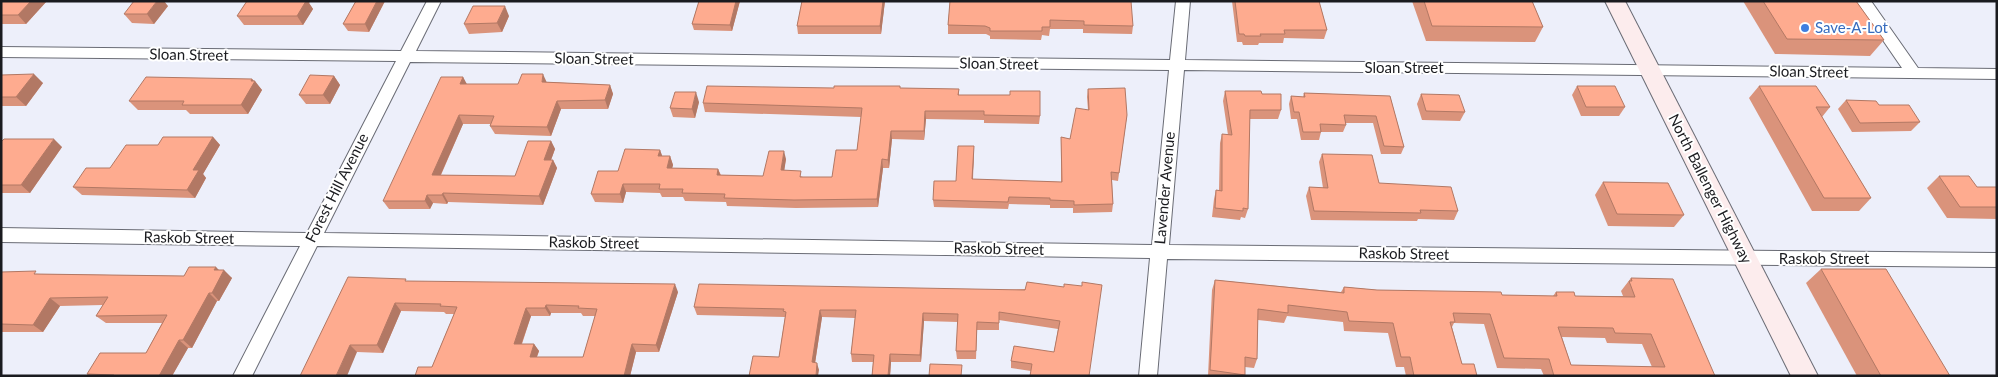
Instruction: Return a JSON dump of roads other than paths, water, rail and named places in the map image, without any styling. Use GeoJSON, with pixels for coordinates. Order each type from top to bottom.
{"type":"FeatureCollection","features":[{"type":"Feature","properties":{"kind":"main road","name":"North Ballenger Highway"},"geometry":{"type":"LineString","coordinates":[[1615,1],[1805,376]]}},
{"type":"Feature","properties":{"kind":"street","name":"Forest Hill Avenue"},"geometry":{"type":"LineString","coordinates":[[242,376],[434,1]]}},
{"type":"Feature","properties":{"kind":"street","name":"Lavender Avenue"},"geometry":{"type":"LineString","coordinates":[[1148,376],[1183,1]]}},
{"type":"Feature","properties":{"kind":"street"},"geometry":{"type":"LineString","coordinates":[[1863,1],[1914,73]]}},
{"type":"Feature","properties":{"kind":"street","name":"Sloan Street"},"geometry":{"type":"LineString","coordinates":[[1,52],[1997,74]]}},
{"type":"Feature","properties":{"kind":"street","name":"Raskob Street"},"geometry":{"type":"LineString","coordinates":[[1,235],[1997,260]]}},
{"type":"Feature","properties":{"kind":"place","name":"Save-A-Lot"},"geometry":{"type":"Point","coordinates":[1805,28]}}]}
